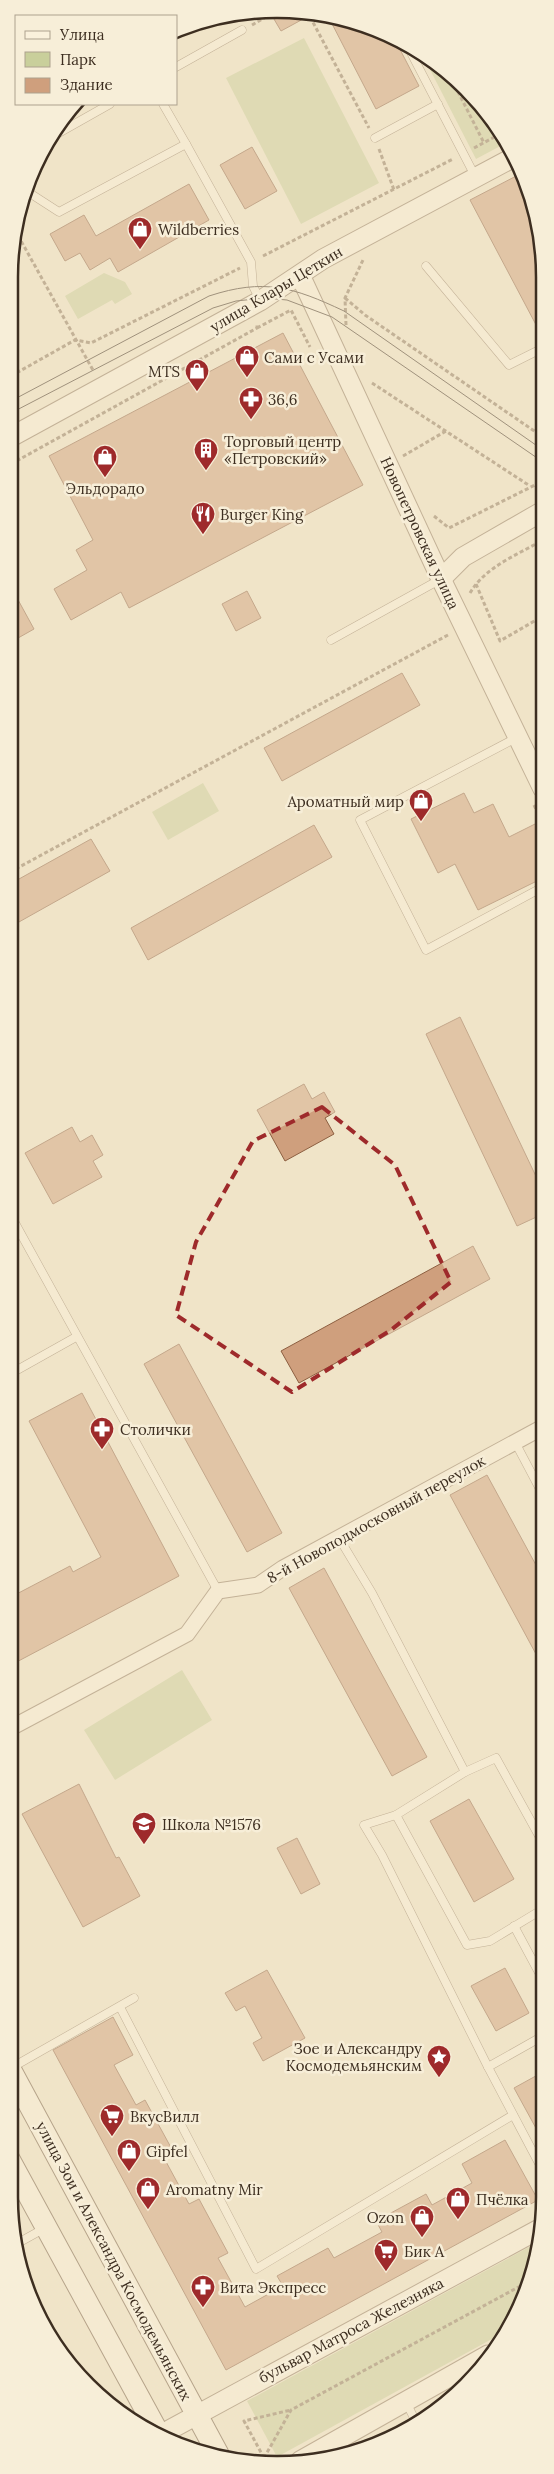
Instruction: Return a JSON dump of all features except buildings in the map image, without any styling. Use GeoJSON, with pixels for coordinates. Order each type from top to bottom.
{"type":"FeatureCollection","features":[{"type":"Feature","properties":{"kind":"main road","name":"улица Зои и Александра Космодемьянских"},"geometry":{"type":"LineString","coordinates":[[18,2085],[216,2449]]}},
{"type":"Feature","properties":{"kind":"main road"},"geometry":{"type":"LineString","coordinates":[[18,2175],[154,2426]]}},
{"type":"Feature","properties":{"kind":"street","name":"улица Клары Цеткин"},"geometry":{"type":"LineString","coordinates":[[18,433],[260,301],[323,259],[509,160]]}},
{"type":"Feature","properties":{"kind":"street","name":"Новопетровская улица"},"geometry":{"type":"LineString","coordinates":[[300,275],[441,579],[518,738],[536,758]]}},
{"type":"Feature","properties":{"kind":"street"},"geometry":{"type":"LineString","coordinates":[[441,579],[463,556],[536,515]]}},
{"type":"Feature","properties":{"kind":"street","name":"8-й Новоподмосковный переулок"},"geometry":{"type":"LineString","coordinates":[[218,1591],[258,1585],[339,1538],[536,1431]]}},
{"type":"Feature","properties":{"kind":"street"},"geometry":{"type":"LineString","coordinates":[[18,1724],[187,1634],[218,1591]]}},
{"type":"Feature","properties":{"kind":"street","name":"бульвар Матроса Железняка"},"geometry":{"type":"LineString","coordinates":[[167,2432],[197,2414],[534,2232]]}},
{"type":"Feature","properties":{"kind":"street"},"geometry":{"type":"LineString","coordinates":[[312,2454],[479,2360]]}},
{"type":"Feature","properties":{"kind":"lane"},"geometry":{"type":"LineString","coordinates":[[178,66],[242,30]]}},
{"type":"Feature","properties":{"kind":"lane"},"geometry":{"type":"LineString","coordinates":[[413,56],[476,177]]}},
{"type":"Feature","properties":{"kind":"lane"},"geometry":{"type":"LineString","coordinates":[[375,138],[438,104]]}},
{"type":"Feature","properties":{"kind":"lane"},"geometry":{"type":"LineString","coordinates":[[63,131],[108,105]]}},
{"type":"Feature","properties":{"kind":"lane"},"geometry":{"type":"LineString","coordinates":[[164,105],[251,262],[253,286],[260,301]]}},
{"type":"Feature","properties":{"kind":"lane"},"geometry":{"type":"LineString","coordinates":[[31,194],[59,212],[186,144]]}},
{"type":"Feature","properties":{"kind":"lane"},"geometry":{"type":"LineString","coordinates":[[426,266],[509,365],[536,352]]}},
{"type":"Feature","properties":{"kind":"lane"},"geometry":{"type":"LineString","coordinates":[[331,640],[441,579]]}},
{"type":"Feature","properties":{"kind":"lane"},"geometry":{"type":"LineString","coordinates":[[518,738],[360,820],[426,950],[536,891]]}},
{"type":"Feature","properties":{"kind":"lane"},"geometry":{"type":"LineString","coordinates":[[18,1229],[218,1591]]}},
{"type":"Feature","properties":{"kind":"lane"},"geometry":{"type":"LineString","coordinates":[[18,1370],[76,1337]]}},
{"type":"Feature","properties":{"kind":"lane"},"geometry":{"type":"LineString","coordinates":[[515,1442],[536,1482]]}},
{"type":"Feature","properties":{"kind":"lane"},"geometry":{"type":"LineString","coordinates":[[339,1538],[372,1594],[465,1772]]}},
{"type":"Feature","properties":{"kind":"lane"},"geometry":{"type":"LineString","coordinates":[[536,1831],[496,1758],[465,1772],[396,1815],[364,1825],[382,1855],[488,2067],[536,2158]]}},
{"type":"Feature","properties":{"kind":"lane"},"geometry":{"type":"LineString","coordinates":[[396,1815],[467,1946],[490,1941],[536,1913]]}},
{"type":"Feature","properties":{"kind":"lane"},"geometry":{"type":"LineString","coordinates":[[514,1926],[536,1967]]}},
{"type":"Feature","properties":{"kind":"lane"},"geometry":{"type":"LineString","coordinates":[[18,2063],[134,1998]]}},
{"type":"Feature","properties":{"kind":"lane"},"geometry":{"type":"LineString","coordinates":[[120,2007],[256,2269],[513,2115]]}},
{"type":"Feature","properties":{"kind":"lane"},"geometry":{"type":"LineString","coordinates":[[488,2067],[536,2040]]}},
{"type":"Feature","properties":{"kind":"lane"},"geometry":{"type":"LineString","coordinates":[[21,2241],[46,2228]]}},
{"type":"Feature","properties":{"kind":"lane"},"geometry":{"type":"LineString","coordinates":[[405,2400],[414,2418]]}},
{"type":"Feature","properties":{"kind":"path"},"geometry":{"type":"LineString","coordinates":[[242,30],[263,18]]}},
{"type":"Feature","properties":{"kind":"path"},"geometry":{"type":"LineString","coordinates":[[311,20],[375,138],[394,190]]}},
{"type":"Feature","properties":{"kind":"path"},"geometry":{"type":"LineString","coordinates":[[458,92],[484,143]]}},
{"type":"Feature","properties":{"kind":"path"},"geometry":{"type":"LineString","coordinates":[[18,372],[75,340],[91,343],[495,137]]}},
{"type":"Feature","properties":{"kind":"path"},"geometry":{"type":"LineString","coordinates":[[20,240],[103,388]]}},
{"type":"Feature","properties":{"kind":"path"},"geometry":{"type":"LineString","coordinates":[[348,333],[344,311],[345,298],[364,258]]}},
{"type":"Feature","properties":{"kind":"path"},"geometry":{"type":"LineString","coordinates":[[345,298],[365,316],[536,432]]}},
{"type":"Feature","properties":{"kind":"path"},"geometry":{"type":"LineString","coordinates":[[256,328],[260,301]]}},
{"type":"Feature","properties":{"kind":"path"},"geometry":{"type":"LineString","coordinates":[[18,460],[291,310],[313,353]]}},
{"type":"Feature","properties":{"kind":"path"},"geometry":{"type":"LineString","coordinates":[[372,388],[368,380],[531,487]]}},
{"type":"Feature","properties":{"kind":"path"},"geometry":{"type":"LineString","coordinates":[[403,456],[446,431]]}},
{"type":"Feature","properties":{"kind":"path"},"geometry":{"type":"LineString","coordinates":[[399,447],[407,464]]}},
{"type":"Feature","properties":{"kind":"path"},"geometry":{"type":"LineString","coordinates":[[429,511],[449,528],[536,484]]}},
{"type":"Feature","properties":{"kind":"path"},"geometry":{"type":"LineString","coordinates":[[18,868],[451,633],[444,620],[458,613],[476,583],[490,571],[536,544]]}},
{"type":"Feature","properties":{"kind":"path"},"geometry":{"type":"LineString","coordinates":[[476,583],[500,641],[536,620]]}},
{"type":"Feature","properties":{"kind":"path"},"geometry":{"type":"LineString","coordinates":[[263,2456],[244,2421],[291,2410],[521,2285]]}},
{"type":"Feature","properties":{"kind":"path"},"geometry":{"type":"LineString","coordinates":[[265,2456],[291,2410]]}},
{"type":"Feature","properties":{"kind":"highlighted area"},"geometry":{"type":"Polygon","coordinates":[[[322,1107],[395,1165],[451,1282],[391,1330],[292,1392],[176,1315],[196,1242],[253,1141],[322,1107]]]}},
{"type":"Feature","properties":{"kind":"green space"},"geometry":{"type":"Polygon","coordinates":[[[304,38],[379,183],[301,224],[226,78],[304,38]]]}},
{"type":"Feature","properties":{"kind":"green space"},"geometry":{"type":"Polygon","coordinates":[[[428,66],[448,82],[472,106],[501,146],[476,159],[428,66]]]}},
{"type":"Feature","properties":{"kind":"green space"},"geometry":{"type":"Polygon","coordinates":[[[104,273],[125,282],[132,294],[115,304],[112,300],[78,319],[65,296],[104,273]]]}},
{"type":"Feature","properties":{"kind":"green space"},"geometry":{"type":"Polygon","coordinates":[[[203,783],[219,811],[168,840],[152,812],[203,783]]]}},
{"type":"Feature","properties":{"kind":"green space"},"geometry":{"type":"Polygon","coordinates":[[[182,1670],[212,1720],[115,1780],[84,1730],[182,1670]]]}},
{"type":"Feature","properties":{"kind":"green space"},"geometry":{"type":"Polygon","coordinates":[[[532,2245],[517,2296],[496,2337],[279,2456],[276,2456],[247,2401],[532,2245]]]}},
{"type":"Feature","properties":{"kind":"tram line"},"geometry":{"type":"LineString","coordinates":[[18,397],[209,296],[246,287],[278,288],[309,296],[344,311],[536,445]]}},
{"type":"Feature","properties":{"kind":"tram line"},"geometry":{"type":"LineString","coordinates":[[18,409],[213,308],[236,301],[265,298],[287,300],[332,317],[536,457]]}},
{"type":"Feature","properties":{"kind":"place","name":"Wildberries"},"geometry":{"type":"Point","coordinates":[140,250]}},
{"type":"Feature","properties":{"kind":"place","name":"Сами с Усами"},"geometry":{"type":"Point","coordinates":[247,378]}},
{"type":"Feature","properties":{"kind":"place","name":"MTS"},"geometry":{"type":"Point","coordinates":[197,392]}},
{"type":"Feature","properties":{"kind":"place","name":"36,6"},"geometry":{"type":"Point","coordinates":[251,420]}},
{"type":"Feature","properties":{"kind":"place","name":"Торговый центр «Петровский»"},"geometry":{"type":"Point","coordinates":[206,471]}},
{"type":"Feature","properties":{"kind":"place","name":"Эльдорадо"},"geometry":{"type":"Point","coordinates":[105,478]}},
{"type":"Feature","properties":{"kind":"place","name":"Burger King"},"geometry":{"type":"Point","coordinates":[203,535]}},
{"type":"Feature","properties":{"kind":"place","name":"Ароматный мир"},"geometry":{"type":"Point","coordinates":[421,822]}},
{"type":"Feature","properties":{"kind":"place","name":"Столички"},"geometry":{"type":"Point","coordinates":[102,1450]}},
{"type":"Feature","properties":{"kind":"place","name":"Школа №1576"},"geometry":{"type":"Point","coordinates":[144,1845]}},
{"type":"Feature","properties":{"kind":"place","name":"Зое и Александру Космодемьянским"},"geometry":{"type":"Point","coordinates":[439,2078]}},
{"type":"Feature","properties":{"kind":"place","name":"ВкусВилл"},"geometry":{"type":"Point","coordinates":[112,2137]}},
{"type":"Feature","properties":{"kind":"place","name":"Gipfel"},"geometry":{"type":"Point","coordinates":[129,2172]}},
{"type":"Feature","properties":{"kind":"place","name":"Aromatny Mir"},"geometry":{"type":"Point","coordinates":[148,2210]}},
{"type":"Feature","properties":{"kind":"place","name":"Пчёлка"},"geometry":{"type":"Point","coordinates":[458,2220]}},
{"type":"Feature","properties":{"kind":"place","name":"Ozon"},"geometry":{"type":"Point","coordinates":[422,2238]}},
{"type":"Feature","properties":{"kind":"place","name":"Бик А"},"geometry":{"type":"Point","coordinates":[386,2272]}},
{"type":"Feature","properties":{"kind":"place","name":"Вита Экспресс"},"geometry":{"type":"Point","coordinates":[203,2308]}}]}
